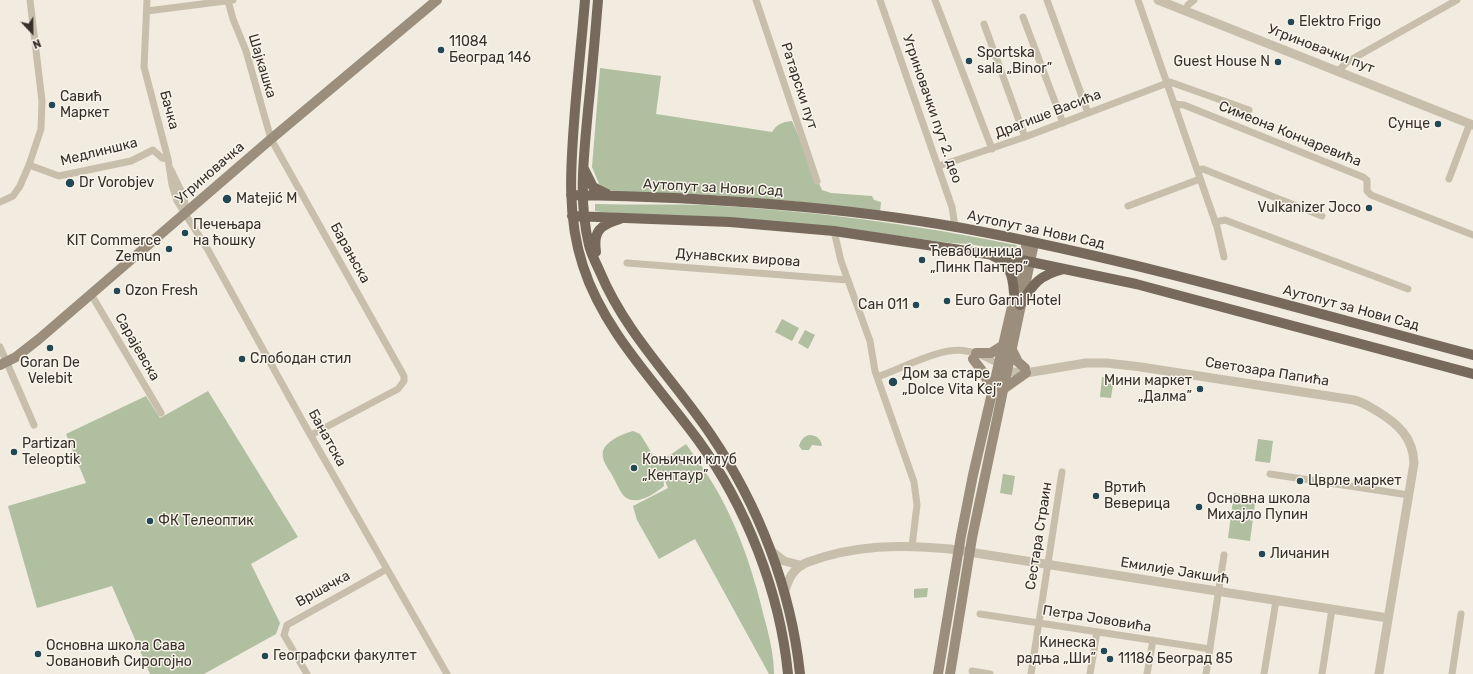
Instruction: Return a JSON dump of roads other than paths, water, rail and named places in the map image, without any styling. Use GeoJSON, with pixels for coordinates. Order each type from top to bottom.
{"type":"FeatureCollection","features":[{"type":"Feature","properties":{"kind":"main road","name":"Угриновачка"},"geometry":{"type":"LineString","coordinates":[[3,363],[19,355],[39,339],[271,139],[437,0]]}},
{"type":"Feature","properties":{"kind":"main road"},"geometry":{"type":"LineString","coordinates":[[585,0],[574,127],[571,195],[572,216],[582,266],[602,310],[634,356],[699,442],[736,503],[767,579],[781,632],[788,674]]}},
{"type":"Feature","properties":{"kind":"main road"},"geometry":{"type":"LineString","coordinates":[[598,0],[583,168],[582,195],[589,246],[599,271],[623,319],[711,435],[747,498],[770,550],[784,594],[793,631],[800,674]]}},
{"type":"Feature","properties":{"kind":"main road"},"geometry":{"type":"LineString","coordinates":[[583,168],[594,187],[604,193],[614,196]]}},
{"type":"Feature","properties":{"kind":"main road","name":"Аутопут за Нови Сад"},"geometry":{"type":"LineString","coordinates":[[571,195],[722,201],[812,208],[955,227],[1030,242],[1200,282],[1473,356]]}},
{"type":"Feature","properties":{"kind":"main road"},"geometry":{"type":"LineString","coordinates":[[572,216],[628,217],[758,224],[834,231],[982,252],[1067,268],[1172,294],[1473,374]]}},
{"type":"Feature","properties":{"kind":"main road"},"geometry":{"type":"LineString","coordinates":[[599,271],[595,245],[597,232],[606,224],[628,217]]}},
{"type":"Feature","properties":{"kind":"main road"},"geometry":{"type":"LineString","coordinates":[[950,674],[997,390],[983,372],[974,356],[992,353],[1006,347],[1020,305],[1030,242]]}},
{"type":"Feature","properties":{"kind":"main road"},"geometry":{"type":"LineString","coordinates":[[982,252],[997,258],[1009,268],[1014,293]]}},
{"type":"Feature","properties":{"kind":"main road"},"geometry":{"type":"LineString","coordinates":[[938,674],[958,550],[973,475],[1002,368],[1014,293],[1026,260]]}},
{"type":"Feature","properties":{"kind":"main road"},"geometry":{"type":"LineString","coordinates":[[1020,305],[1032,286],[1041,277],[1067,268]]}},
{"type":"Feature","properties":{"kind":"main road"},"geometry":{"type":"LineString","coordinates":[[997,390],[1013,381],[1025,370],[1006,347]]}},
{"type":"Feature","properties":{"kind":"street"},"geometry":{"type":"LineString","coordinates":[[0,202],[10,199],[16,193],[29,165],[41,129],[42,111],[30,0]]}},
{"type":"Feature","properties":{"kind":"street","name":"Бачка"},"geometry":{"type":"LineString","coordinates":[[147,0],[144,67],[171,170],[184,197],[186,213]]}},
{"type":"Feature","properties":{"kind":"street"},"geometry":{"type":"LineString","coordinates":[[147,11],[231,0]]}},
{"type":"Feature","properties":{"kind":"street","name":"Шајкашка"},"geometry":{"type":"LineString","coordinates":[[231,0],[233,19],[246,48],[271,139]]}},
{"type":"Feature","properties":{"kind":"street","name":"Ратарски пут"},"geometry":{"type":"LineString","coordinates":[[756,0],[817,181]]}},
{"type":"Feature","properties":{"kind":"street","name":"Угриновачки пут 2. део"},"geometry":{"type":"LineString","coordinates":[[880,0],[939,166],[952,207],[955,227]]}},
{"type":"Feature","properties":{"kind":"street"},"geometry":{"type":"LineString","coordinates":[[935,0],[992,149]]}},
{"type":"Feature","properties":{"kind":"street"},"geometry":{"type":"LineString","coordinates":[[1047,0],[1088,113]]}},
{"type":"Feature","properties":{"kind":"street"},"geometry":{"type":"LineString","coordinates":[[1138,0],[1216,222],[1224,257]]}},
{"type":"Feature","properties":{"kind":"street","name":"Угриновачки пут"},"geometry":{"type":"LineString","coordinates":[[1158,0],[1471,124]]}},
{"type":"Feature","properties":{"kind":"street"},"geometry":{"type":"LineString","coordinates":[[1185,11],[1188,5],[1194,0]]}},
{"type":"Feature","properties":{"kind":"street"},"geometry":{"type":"LineString","coordinates":[[1338,71],[1347,62],[1457,0]]}},
{"type":"Feature","properties":{"kind":"street"},"geometry":{"type":"LineString","coordinates":[[1023,17],[1063,123]]}},
{"type":"Feature","properties":{"kind":"street"},"geometry":{"type":"LineString","coordinates":[[984,24],[1026,137]]}},
{"type":"Feature","properties":{"kind":"street"},"geometry":{"type":"LineString","coordinates":[[1166,83],[1172,82],[1249,110]]}},
{"type":"Feature","properties":{"kind":"street","name":"Драгише Васића"},"geometry":{"type":"LineString","coordinates":[[939,166],[1026,137],[1166,83]]}},
{"type":"Feature","properties":{"kind":"street","name":"Симеона Кончаревића"},"geometry":{"type":"LineString","coordinates":[[1174,104],[1184,105],[1363,177],[1367,180],[1367,191],[1371,195],[1473,235]]}},
{"type":"Feature","properties":{"kind":"street"},"geometry":{"type":"LineString","coordinates":[[1448,179],[1471,124]]}},
{"type":"Feature","properties":{"kind":"street","name":"Барањска"},"geometry":{"type":"LineString","coordinates":[[271,139],[402,373],[404,381],[400,387],[392,393],[311,435]]}},
{"type":"Feature","properties":{"kind":"street","name":"Медлиншка"},"geometry":{"type":"LineString","coordinates":[[29,165],[54,176],[131,161],[153,150],[162,158],[168,159]]}},
{"type":"Feature","properties":{"kind":"street"},"geometry":{"type":"LineString","coordinates":[[1197,170],[1203,169],[1322,216]]}},
{"type":"Feature","properties":{"kind":"street"},"geometry":{"type":"LineString","coordinates":[[1128,206],[1200,179]]}},
{"type":"Feature","properties":{"kind":"street","name":"Банатска"},"geometry":{"type":"LineString","coordinates":[[186,213],[447,674]]}},
{"type":"Feature","properties":{"kind":"street"},"geometry":{"type":"LineString","coordinates":[[1216,222],[1225,220],[1408,289]]}},
{"type":"Feature","properties":{"kind":"street"},"geometry":{"type":"LineString","coordinates":[[834,231],[836,245],[870,341],[877,377],[916,489],[917,505],[912,546]]}},
{"type":"Feature","properties":{"kind":"street","name":"Дунавских вирова"},"geometry":{"type":"LineString","coordinates":[[627,263],[848,280]]}},
{"type":"Feature","properties":{"kind":"street","name":"Сарајевска"},"geometry":{"type":"LineString","coordinates":[[91,294],[161,413]]}},
{"type":"Feature","properties":{"kind":"street"},"geometry":{"type":"LineString","coordinates":[[0,347],[3,363],[34,425]]}},
{"type":"Feature","properties":{"kind":"street"},"geometry":{"type":"LineString","coordinates":[[877,377],[942,353],[963,350],[1002,368]]}},
{"type":"Feature","properties":{"kind":"street","name":"Светозара Папића"},"geometry":{"type":"LineString","coordinates":[[1002,368],[1025,370],[1045,366],[1050,368],[1092,363],[1114,364],[1359,401],[1392,421],[1409,439],[1413,450],[1414,463],[1379,674]]}},
{"type":"Feature","properties":{"kind":"street","name":"Сестара Страин"},"geometry":{"type":"LineString","coordinates":[[1031,674],[1062,472]]}},
{"type":"Feature","properties":{"kind":"street"},"geometry":{"type":"LineString","coordinates":[[1270,474],[1408,495]]}},
{"type":"Feature","properties":{"kind":"street"},"geometry":{"type":"LineString","coordinates":[[784,594],[789,578],[800,565],[829,555],[858,549],[891,546],[912,546],[958,550]]}},
{"type":"Feature","properties":{"kind":"street"},"geometry":{"type":"LineString","coordinates":[[770,550],[784,561],[800,565]]}},
{"type":"Feature","properties":{"kind":"street","name":"Емилије Јакшић"},"geometry":{"type":"LineString","coordinates":[[958,550],[1388,618]]}},
{"type":"Feature","properties":{"kind":"street"},"geometry":{"type":"LineString","coordinates":[[1206,674],[1224,555]]}},
{"type":"Feature","properties":{"kind":"street","name":"Вршачка"},"geometry":{"type":"LineString","coordinates":[[307,674],[286,640],[284,632],[290,622],[387,569]]}},
{"type":"Feature","properties":{"kind":"street"},"geometry":{"type":"LineString","coordinates":[[1264,674],[1276,601]]}},
{"type":"Feature","properties":{"kind":"street"},"geometry":{"type":"LineString","coordinates":[[1322,674],[1332,609]]}},
{"type":"Feature","properties":{"kind":"street","name":"Петра Јововића"},"geometry":{"type":"LineString","coordinates":[[980,614],[1210,649]]}},
{"type":"Feature","properties":{"kind":"street"},"geometry":{"type":"LineString","coordinates":[[1452,674],[1461,614]]}},
{"type":"Feature","properties":{"kind":"street"},"geometry":{"type":"LineString","coordinates":[[1090,674],[1097,632]]}},
{"type":"Feature","properties":{"kind":"street"},"geometry":{"type":"LineString","coordinates":[[1147,674],[1153,640]]}},
{"type":"Feature","properties":{"kind":"street"},"geometry":{"type":"LineString","coordinates":[[972,671],[990,674]]}},
{"type":"Feature","properties":{"kind":"place","name":"Elektro Frigo"},"geometry":{"type":"Point","coordinates":[1291,22]}},
{"type":"Feature","properties":{"kind":"place","name":"11084 Београд 146"},"geometry":{"type":"Point","coordinates":[441,50]}},
{"type":"Feature","properties":{"kind":"place","name":"Sportska sala „Binor”"},"geometry":{"type":"Point","coordinates":[969,61]}},
{"type":"Feature","properties":{"kind":"place","name":"Guest House N"},"geometry":{"type":"Point","coordinates":[1278,62]}},
{"type":"Feature","properties":{"kind":"place","name":"Савић Маркет"},"geometry":{"type":"Point","coordinates":[52,105]}},
{"type":"Feature","properties":{"kind":"place","name":"Сунце"},"geometry":{"type":"Point","coordinates":[1438,124]}},
{"type":"Feature","properties":{"kind":"place","name":"Dr Vorobjev"},"geometry":{"type":"Point","coordinates":[70,183]}},
{"type":"Feature","properties":{"kind":"place","name":"Matejić M"},"geometry":{"type":"Point","coordinates":[227,199]}},
{"type":"Feature","properties":{"kind":"place","name":"Vulkanizer Joco"},"geometry":{"type":"Point","coordinates":[1369,208]}},
{"type":"Feature","properties":{"kind":"place","name":"Печењара на ћошку"},"geometry":{"type":"Point","coordinates":[185,233]}},
{"type":"Feature","properties":{"kind":"place","name":"KIT Commerce Zemun"},"geometry":{"type":"Point","coordinates":[169,249]}},
{"type":"Feature","properties":{"kind":"place","name":"Ћевабџиница „Пинк Пантер”"},"geometry":{"type":"Point","coordinates":[922,260]}},
{"type":"Feature","properties":{"kind":"place","name":"Ozon Fresh"},"geometry":{"type":"Point","coordinates":[117,291]}},
{"type":"Feature","properties":{"kind":"place","name":"Euro Garni Hotel"},"geometry":{"type":"Point","coordinates":[947,301]}},
{"type":"Feature","properties":{"kind":"place","name":"Сан 011"},"geometry":{"type":"Point","coordinates":[916,305]}},
{"type":"Feature","properties":{"kind":"place","name":"Goran De Velebit"},"geometry":{"type":"Point","coordinates":[50,348]}},
{"type":"Feature","properties":{"kind":"place","name":"Слободан стил"},"geometry":{"type":"Point","coordinates":[242,359]}},
{"type":"Feature","properties":{"kind":"place","name":"Дом за старе „Dolce Vita Kej”"},"geometry":{"type":"Point","coordinates":[893,382]}},
{"type":"Feature","properties":{"kind":"place","name":"Мини маркет „Далма”"},"geometry":{"type":"Point","coordinates":[1200,389]}},
{"type":"Feature","properties":{"kind":"place","name":"Partizan Teleoptik"},"geometry":{"type":"Point","coordinates":[14,452]}},
{"type":"Feature","properties":{"kind":"place","name":"Коњички клуб „Кентаур”"},"geometry":{"type":"Point","coordinates":[634,468]}},
{"type":"Feature","properties":{"kind":"place","name":"Цврле маркет"},"geometry":{"type":"Point","coordinates":[1300,481]}},
{"type":"Feature","properties":{"kind":"place","name":"Вртић Веверица"},"geometry":{"type":"Point","coordinates":[1096,496]}},
{"type":"Feature","properties":{"kind":"place","name":"Основна школа Михајло Пупин"},"geometry":{"type":"Point","coordinates":[1199,507]}},
{"type":"Feature","properties":{"kind":"place","name":"ФК Телеоптик"},"geometry":{"type":"Point","coordinates":[150,521]}},
{"type":"Feature","properties":{"kind":"place","name":"Личанин"},"geometry":{"type":"Point","coordinates":[1262,554]}},
{"type":"Feature","properties":{"kind":"place","name":"Кинеска радња „Ши”"},"geometry":{"type":"Point","coordinates":[1104,651]}},
{"type":"Feature","properties":{"kind":"place","name":"Основна школа Сава Јовановић Сирогојно"},"geometry":{"type":"Point","coordinates":[38,654]}},
{"type":"Feature","properties":{"kind":"place","name":"Географски факултет"},"geometry":{"type":"Point","coordinates":[265,656]}},
{"type":"Feature","properties":{"kind":"place","name":"11186 Београд 85"},"geometry":{"type":"Point","coordinates":[1110,659]}}]}
